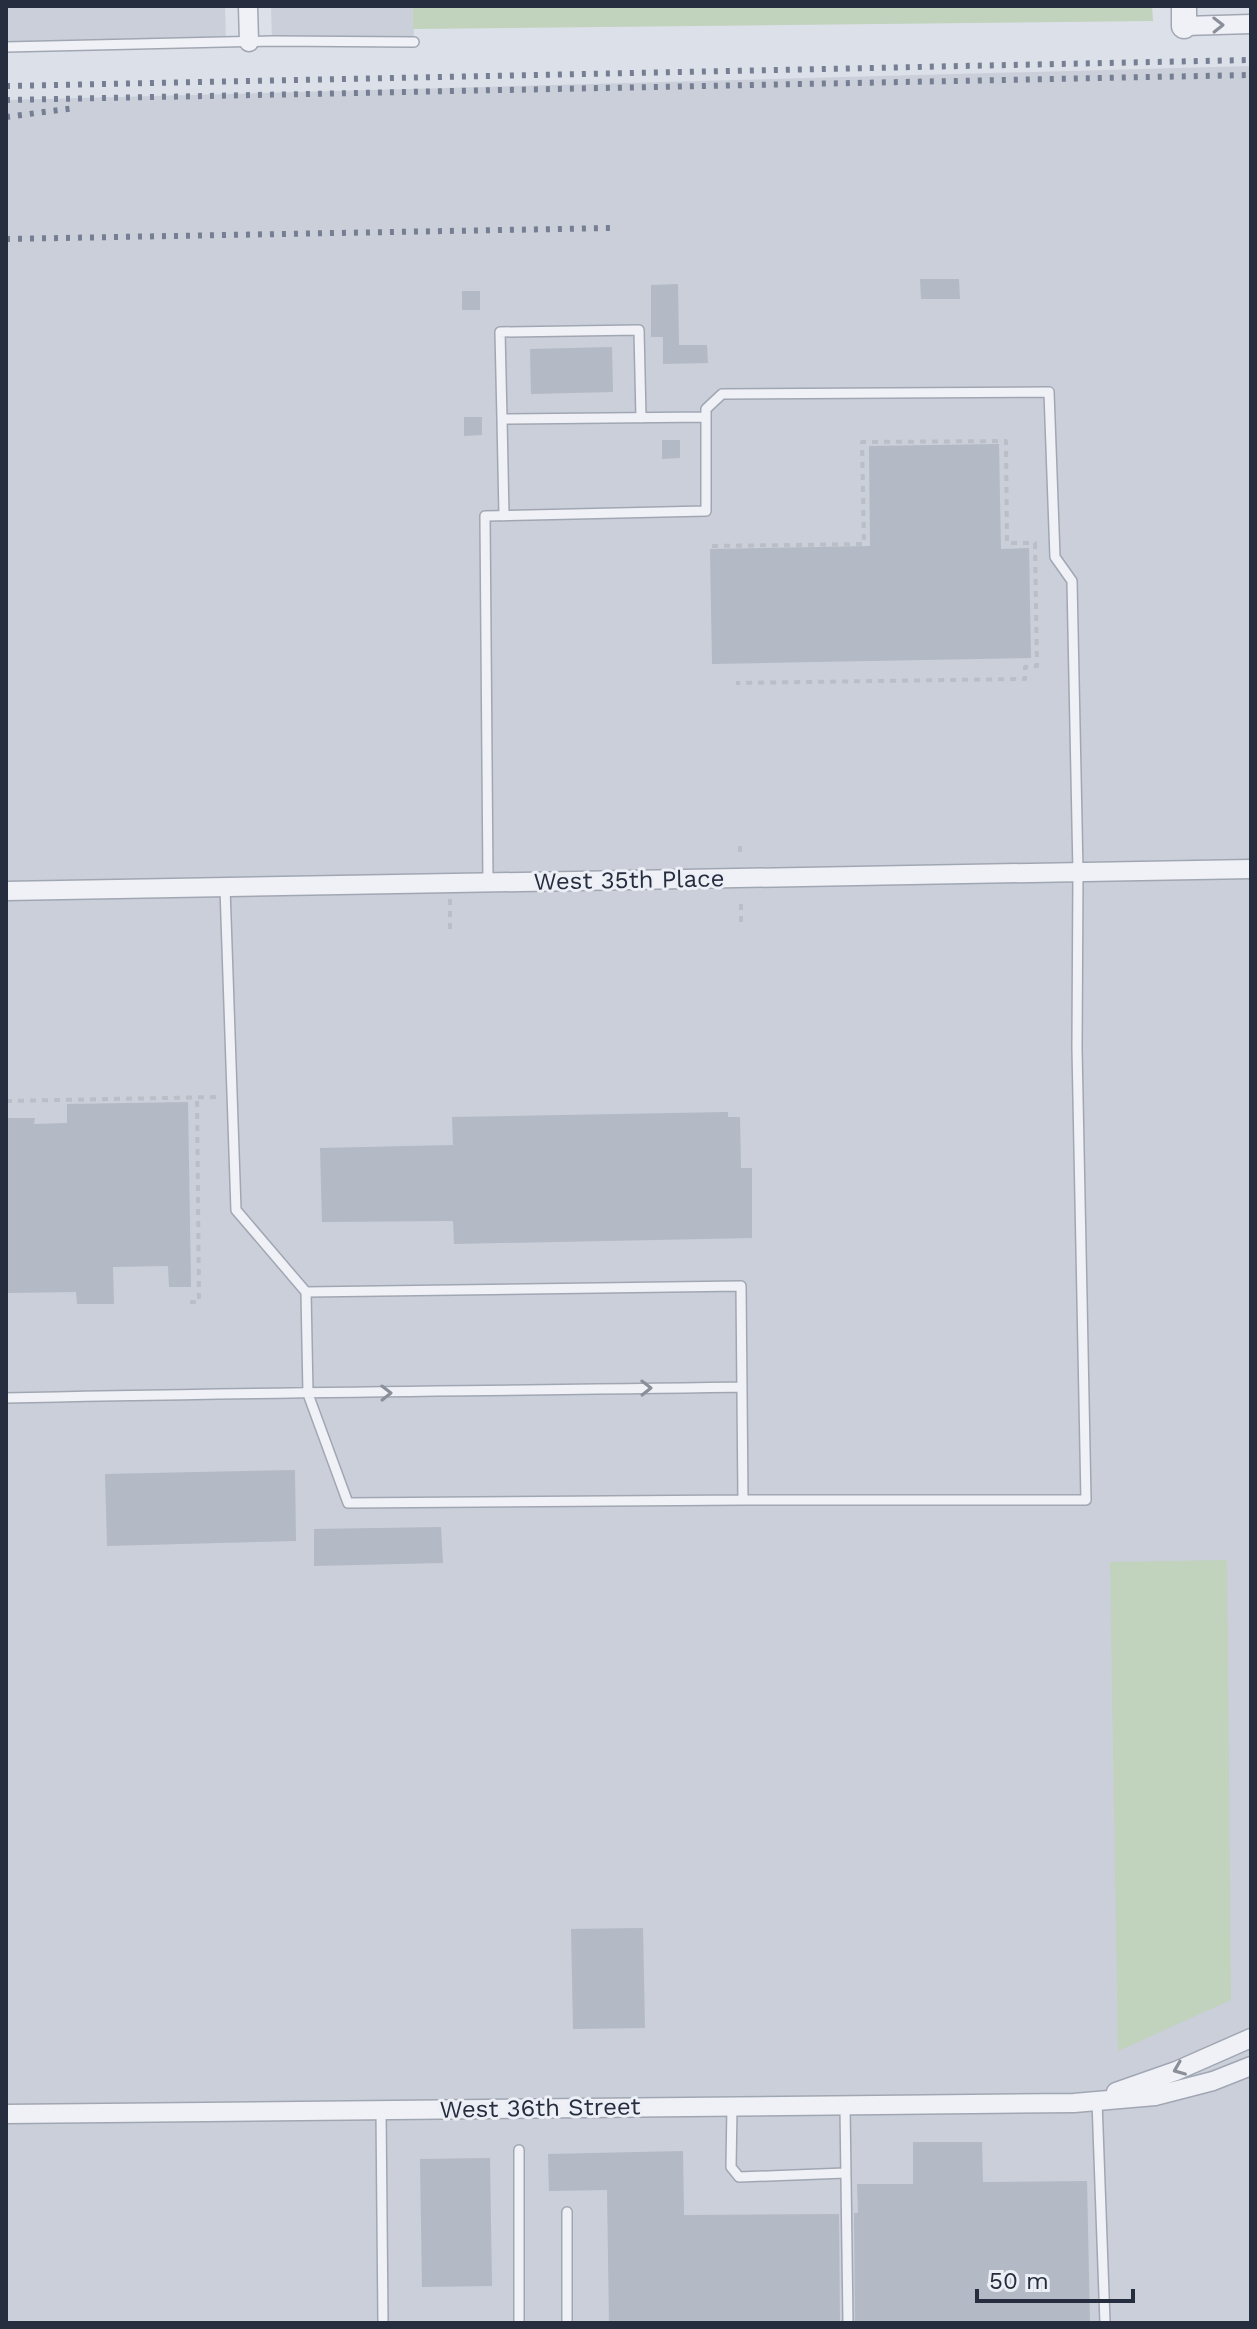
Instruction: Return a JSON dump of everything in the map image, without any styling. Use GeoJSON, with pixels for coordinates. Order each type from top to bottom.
{"type":"FeatureCollection","features":[{"type":"Feature","properties":{"kind":"street"},"geometry":{"type":"LineString","coordinates":[[248,6],[249,42]]}},
{"type":"Feature","properties":{"kind":"street"},"geometry":{"type":"LineString","coordinates":[[1184,16],[1251,24]]}},
{"type":"Feature","properties":{"kind":"street","name":"West 35th Place"},"geometry":{"type":"LineString","coordinates":[[6,891],[1251,869]]}},
{"type":"Feature","properties":{"kind":"street","name":"West 36th Street"},"geometry":{"type":"LineString","coordinates":[[1074,2103],[1126,2090],[1251,2038]]}},
{"type":"Feature","properties":{"kind":"street","name":"West 36th Street"},"geometry":{"type":"LineString","coordinates":[[6,2114],[1074,2103],[1155,2096],[1213,2081],[1251,2066]]}},
{"type":"Feature","properties":{"kind":"lane"},"geometry":{"type":"LineString","coordinates":[[6,47],[414,42]]}},
{"type":"Feature","properties":{"kind":"lane"},"geometry":{"type":"LineString","coordinates":[[504,516],[500,332],[639,330],[641,418]]}},
{"type":"Feature","properties":{"kind":"lane"},"geometry":{"type":"LineString","coordinates":[[225,888],[236,1210],[306,1292],[308,1394],[348,1503],[1086,1500],[1072,581],[1055,557],[1049,392],[722,394],[706,409],[706,511],[485,516],[488,883]]}},
{"type":"Feature","properties":{"kind":"lane"},"geometry":{"type":"LineString","coordinates":[[502,419],[706,417]]}},
{"type":"Feature","properties":{"kind":"lane"},"geometry":{"type":"LineString","coordinates":[[306,1292],[741,1286],[743,1500]]}},
{"type":"Feature","properties":{"kind":"lane"},"geometry":{"type":"LineString","coordinates":[[6,1398],[742,1387]]}},
{"type":"Feature","properties":{"kind":"lane"},"geometry":{"type":"LineString","coordinates":[[1097,2101],[1105,2323]]}},
{"type":"Feature","properties":{"kind":"lane"},"geometry":{"type":"LineString","coordinates":[[845,2106],[848,2323]]}},
{"type":"Feature","properties":{"kind":"lane"},"geometry":{"type":"LineString","coordinates":[[732,2107],[731,2167],[739,2177],[845,2173]]}},
{"type":"Feature","properties":{"kind":"lane"},"geometry":{"type":"LineString","coordinates":[[381,2110],[383,2323]]}},
{"type":"Feature","properties":{"kind":"lane"},"geometry":{"type":"LineString","coordinates":[[519,2150],[519,2323]]}},
{"type":"Feature","properties":{"kind":"lane"},"geometry":{"type":"LineString","coordinates":[[567,2212],[567,2323]]}},
{"type":"Feature","properties":{"kind":"path"},"geometry":{"type":"LineString","coordinates":[[712,546],[864,544],[862,442],[937,441],[1006,441],[1007,543],[1035,543],[1037,666],[1025,667],[1025,679],[736,683]]}},
{"type":"Feature","properties":{"kind":"path"},"geometry":{"type":"LineString","coordinates":[[740,846],[740,857]]}},
{"type":"Feature","properties":{"kind":"path"},"geometry":{"type":"LineString","coordinates":[[450,902],[450,933]]}},
{"type":"Feature","properties":{"kind":"path"},"geometry":{"type":"LineString","coordinates":[[741,904],[741,928]]}},
{"type":"Feature","properties":{"kind":"path"},"geometry":{"type":"LineString","coordinates":[[190,1302],[199,1302],[197,1097]]}},
{"type":"Feature","properties":{"kind":"path"},"geometry":{"type":"LineString","coordinates":[[6,1101],[217,1097]]}},
{"type":"Feature","properties":{"kind":"shaded area"},"geometry":{"type":"Polygon","coordinates":[[[6,6],[225,6],[226,42],[6,47],[6,6]]]}},
{"type":"Feature","properties":{"kind":"shaded area"},"geometry":{"type":"Polygon","coordinates":[[[271,6],[413,6],[414,42],[272,41],[271,6]]]}},
{"type":"Feature","properties":{"kind":"shaded area"},"geometry":{"type":"Polygon","coordinates":[[[1251,66],[1251,2323],[6,2323],[6,100],[1251,66]]]}},
{"type":"Feature","properties":{"kind":"green space"},"geometry":{"type":"Polygon","coordinates":[[[413,6],[1152,6],[1153,21],[413,29],[413,6]]]}},
{"type":"Feature","properties":{"kind":"green space"},"geometry":{"type":"Polygon","coordinates":[[[1227,1560],[1231,2000],[1118,2051],[1110,1562],[1227,1560]]]}},
{"type":"Feature","properties":{"kind":"building"},"geometry":{"type":"Polygon","coordinates":[[[920,279],[959,279],[960,299],[921,299],[920,279]]]}},
{"type":"Feature","properties":{"kind":"building"},"geometry":{"type":"Polygon","coordinates":[[[678,284],[679,345],[707,345],[708,363],[663,364],[663,337],[651,337],[651,285],[678,284]]]}},
{"type":"Feature","properties":{"kind":"building"},"geometry":{"type":"Polygon","coordinates":[[[462,291],[480,291],[480,310],[462,310],[462,291]]]}},
{"type":"Feature","properties":{"kind":"building"},"geometry":{"type":"Polygon","coordinates":[[[612,347],[613,392],[531,394],[530,349],[612,347]]]}},
{"type":"Feature","properties":{"kind":"building"},"geometry":{"type":"Polygon","coordinates":[[[464,417],[482,417],[482,435],[464,436],[464,417]]]}},
{"type":"Feature","properties":{"kind":"building"},"geometry":{"type":"Polygon","coordinates":[[[662,440],[680,440],[680,458],[662,459],[662,440]]]}},
{"type":"Feature","properties":{"kind":"building"},"geometry":{"type":"Polygon","coordinates":[[[999,444],[1001,549],[1029,548],[1031,658],[712,664],[710,549],[870,546],[869,446],[999,444]]]}},
{"type":"Feature","properties":{"kind":"building"},"geometry":{"type":"Polygon","coordinates":[[[188,1102],[191,1287],[169,1287],[168,1266],[113,1267],[114,1304],[77,1304],[76,1292],[6,1293],[6,1118],[35,1118],[34,1124],[67,1123],[67,1104],[188,1102]]]}},
{"type":"Feature","properties":{"kind":"building"},"geometry":{"type":"Polygon","coordinates":[[[728,1112],[728,1117],[740,1117],[741,1168],[752,1168],[752,1238],[454,1244],[453,1221],[322,1222],[320,1148],[453,1145],[452,1117],[728,1112]]]}},
{"type":"Feature","properties":{"kind":"building"},"geometry":{"type":"Polygon","coordinates":[[[295,1470],[296,1541],[107,1546],[105,1474],[295,1470]]]}},
{"type":"Feature","properties":{"kind":"building"},"geometry":{"type":"Polygon","coordinates":[[[441,1527],[443,1563],[314,1566],[314,1529],[441,1527]]]}},
{"type":"Feature","properties":{"kind":"building"},"geometry":{"type":"Polygon","coordinates":[[[643,1928],[645,2028],[573,2029],[571,1929],[643,1928]]]}},
{"type":"Feature","properties":{"kind":"building"},"geometry":{"type":"Polygon","coordinates":[[[913,2142],[982,2142],[983,2182],[1087,2181],[1090,2323],[855,2323],[854,2213],[858,2213],[857,2184],[913,2184],[913,2142]]]}},
{"type":"Feature","properties":{"kind":"building"},"geometry":{"type":"Polygon","coordinates":[[[683,2151],[684,2215],[839,2214],[840,2323],[609,2323],[607,2190],[549,2191],[548,2154],[683,2151]]]}},
{"type":"Feature","properties":{"kind":"building"},"geometry":{"type":"Polygon","coordinates":[[[490,2158],[492,2286],[422,2287],[420,2159],[490,2158]]]}},
{"type":"Feature","properties":{"kind":"railway"},"geometry":{"type":"LineString","coordinates":[[6,86],[1251,60]]}},
{"type":"Feature","properties":{"kind":"railway"},"geometry":{"type":"LineString","coordinates":[[6,100],[1251,75]]}},
{"type":"Feature","properties":{"kind":"railway"},"geometry":{"type":"LineString","coordinates":[[6,117],[75,108]]}},
{"type":"Feature","properties":{"kind":"railway"},"geometry":{"type":"LineString","coordinates":[[6,239],[612,228]]}}]}
